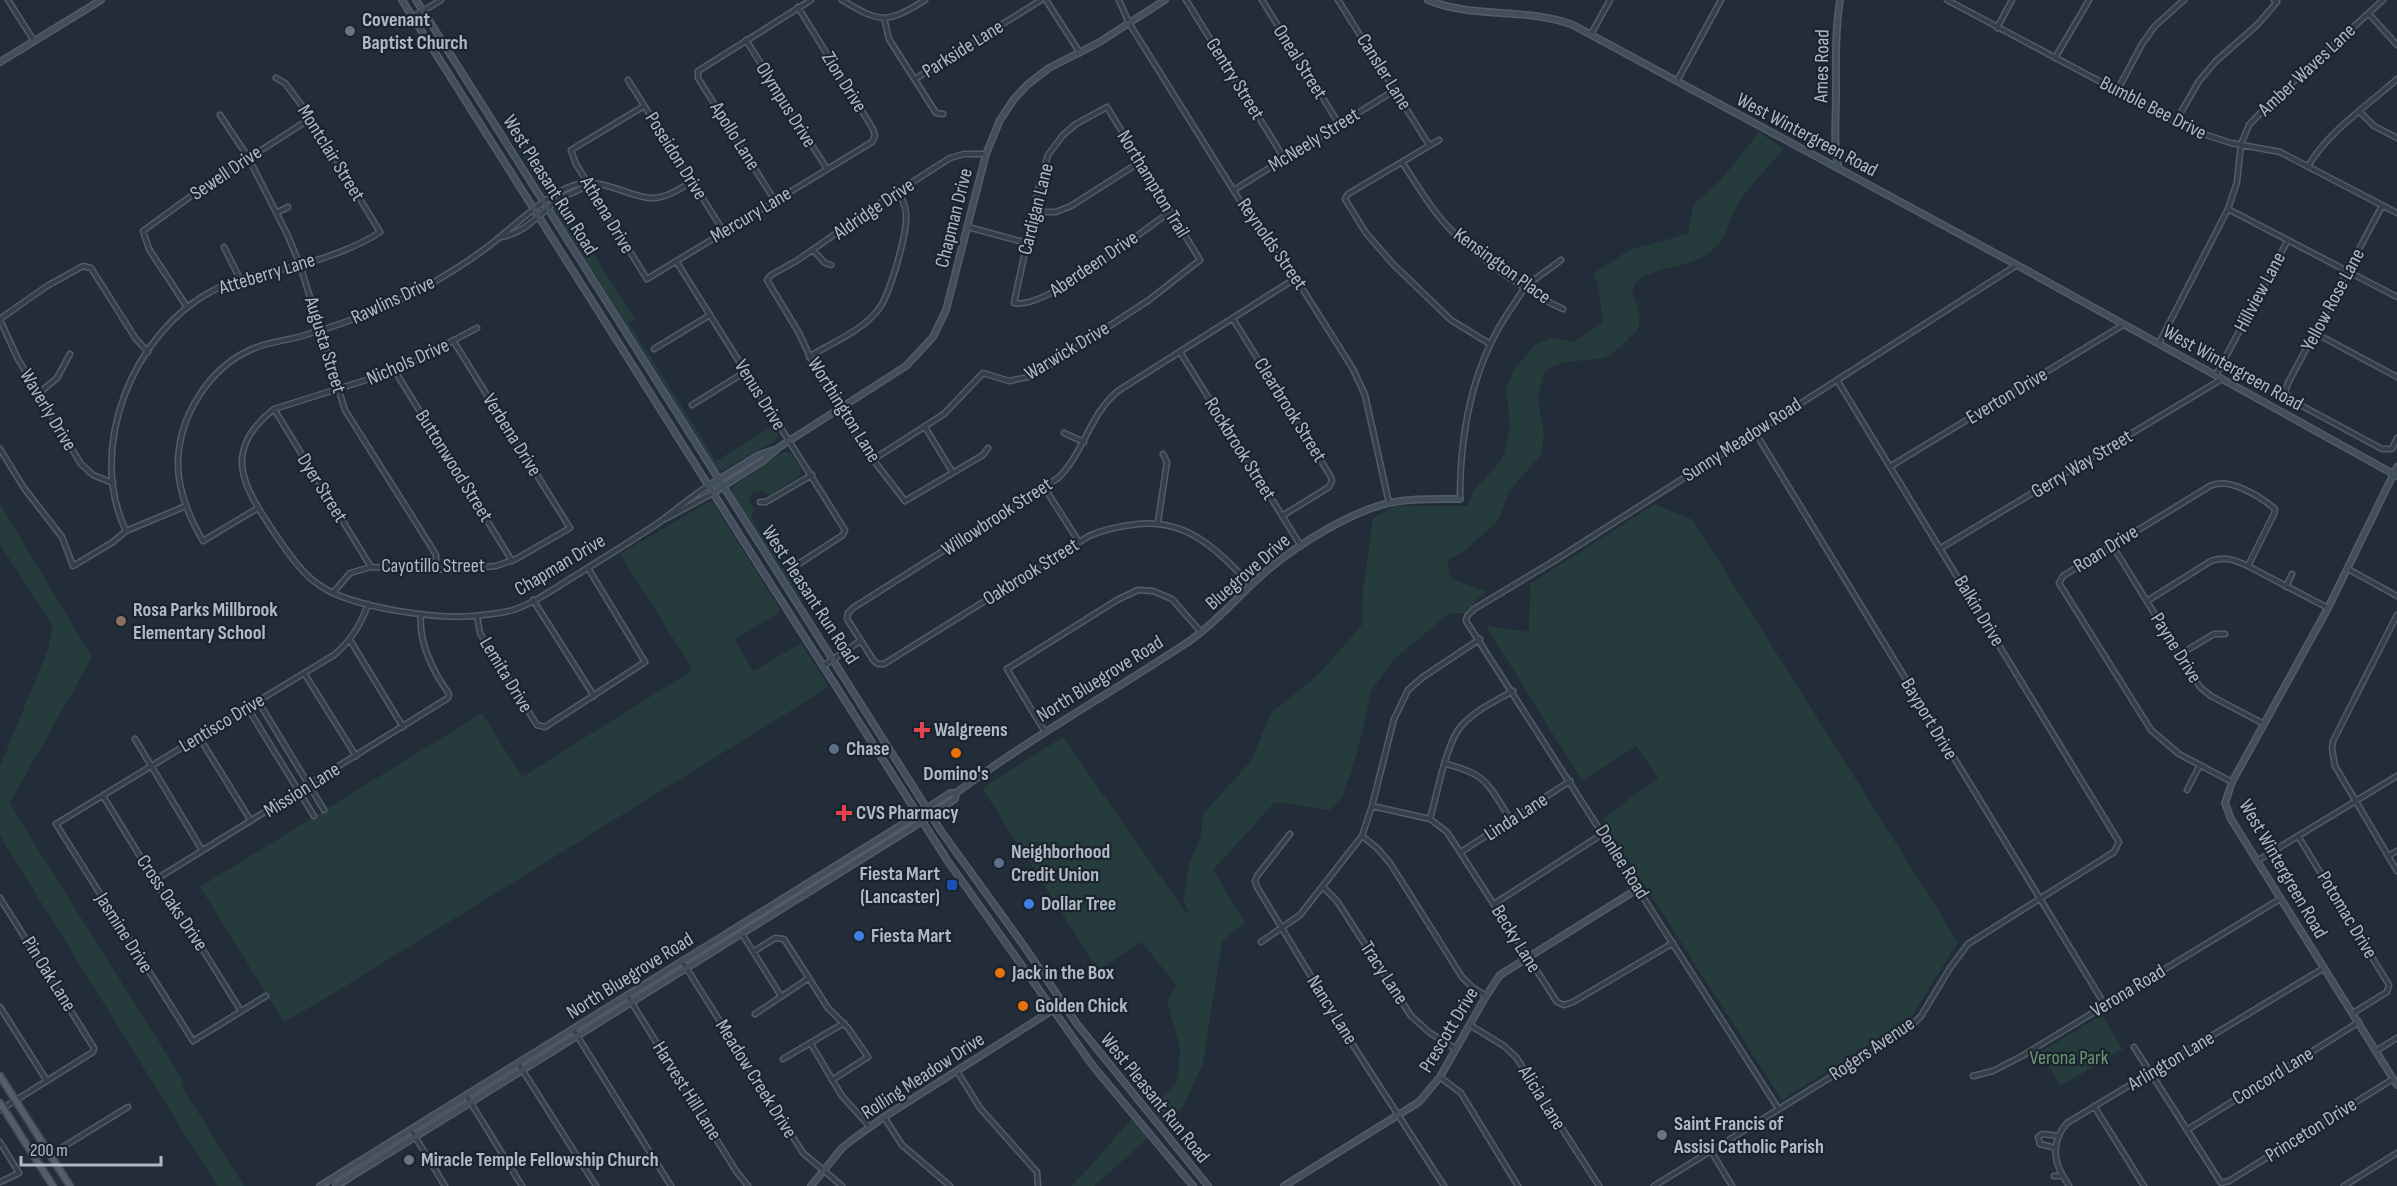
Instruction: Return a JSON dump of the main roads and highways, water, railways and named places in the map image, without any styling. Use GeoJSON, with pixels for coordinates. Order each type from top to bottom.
{"type":"FeatureCollection","features":[{"type":"Feature","properties":{"kind":"main road"},"geometry":{"type":"LineString","coordinates":[[0,62],[101,0]]}},
{"type":"Feature","properties":{"kind":"main road","name":"West Pleasant Run Road"},"geometry":{"type":"LineString","coordinates":[[402,0],[921,821],[1093,1066],[1193,1186]]}},
{"type":"Feature","properties":{"kind":"main road","name":"West Pleasant Run Road"},"geometry":{"type":"LineString","coordinates":[[416,0],[931,815],[1107,1065],[1208,1186]]}},
{"type":"Feature","properties":{"kind":"main road","name":"Chapman Drive"},"geometry":{"type":"LineString","coordinates":[[713,493],[763,461],[778,448],[906,366],[933,337],[946,310],[986,154],[1003,115],[1027,85],[1049,68],[1080,53],[1165,0]]}},
{"type":"Feature","properties":{"kind":"main road","name":"West Wintergreen Road"},"geometry":{"type":"LineString","coordinates":[[1428,0],[1465,9],[1550,17],[1573,25],[2017,266],[2395,475],[2328,608],[2232,782],[2226,798],[2226,810],[2397,1085]]}},
{"type":"Feature","properties":{"kind":"main road","name":"Ames Road"},"geometry":{"type":"LineString","coordinates":[[1839,169],[1836,157],[1836,46],[1840,0]]}},
{"type":"Feature","properties":{"kind":"main road"},"geometry":{"type":"LineString","coordinates":[[663,413],[673,407]]}},
{"type":"Feature","properties":{"kind":"main road","name":"Chapman Drive"},"geometry":{"type":"LineString","coordinates":[[708,486],[759,455],[778,448]]}},
{"type":"Feature","properties":{"kind":"main road"},"geometry":{"type":"LineString","coordinates":[[2395,475],[2397,467]]}},
{"type":"Feature","properties":{"kind":"main road","name":"Bluegrove Drive"},"geometry":{"type":"LineString","coordinates":[[1201,632],[1280,559],[1362,510],[1400,501],[1460,499]]}},
{"type":"Feature","properties":{"kind":"main road"},"geometry":{"type":"LineString","coordinates":[[788,612],[799,605]]}},
{"type":"Feature","properties":{"kind":"main road","name":"North Bluegrove Road"},"geometry":{"type":"LineString","coordinates":[[320,1186],[950,793],[956,793],[1000,760],[1201,632]]}},
{"type":"Feature","properties":{"kind":"main road"},"geometry":{"type":"LineString","coordinates":[[871,743],[882,737]]}},
{"type":"Feature","properties":{"kind":"main road","name":"North Bluegrove Road"},"geometry":{"type":"LineString","coordinates":[[336,1186],[863,859],[955,799],[956,793]]}},
{"type":"Feature","properties":{"kind":"main road"},"geometry":{"type":"LineString","coordinates":[[858,852],[863,859]]}},
{"type":"Feature","properties":{"kind":"main road"},"geometry":{"type":"LineString","coordinates":[[839,864],[844,871]]}},
{"type":"Feature","properties":{"kind":"main road"},"geometry":{"type":"LineString","coordinates":[[972,896],[983,887]]}},
{"type":"Feature","properties":{"kind":"main road","name":"Prescott Drive"},"geometry":{"type":"LineString","coordinates":[[1284,1186],[1419,1101],[1440,1077],[1500,975],[1639,888]]}},
{"type":"Feature","properties":{"kind":"main road","name":"Rolling Meadow Drive"},"geometry":{"type":"LineString","coordinates":[[811,1186],[842,1148],[870,1127],[1062,1004]]}},
{"type":"Feature","properties":{"kind":"main road"},"geometry":{"type":"LineString","coordinates":[[0,1076],[70,1186]]}},
{"type":"Feature","properties":{"kind":"main road"},"geometry":{"type":"LineString","coordinates":[[1,1107],[53,1186]]}},
{"type":"Feature","properties":{"kind":"main road"},"geometry":{"type":"LineString","coordinates":[[1172,1161],[1181,1154]]}},
{"type":"Feature","properties":{"kind":"place","name":"Covenant Baptist Church"},"geometry":{"type":"Point","coordinates":[350,31]}},
{"type":"Feature","properties":{"kind":"place","name":"Rosa Parks Millbrook Elementary School"},"geometry":{"type":"Point","coordinates":[121,621]}},
{"type":"Feature","properties":{"kind":"place","name":"Walgreens"},"geometry":{"type":"Point","coordinates":[922,730]}},
{"type":"Feature","properties":{"kind":"place","name":"Chase"},"geometry":{"type":"Point","coordinates":[834,749]}},
{"type":"Feature","properties":{"kind":"place","name":"Domino's"},"geometry":{"type":"Point","coordinates":[956,753]}},
{"type":"Feature","properties":{"kind":"place","name":"CVS Pharmacy"},"geometry":{"type":"Point","coordinates":[844,813]}},
{"type":"Feature","properties":{"kind":"place","name":"Neighborhood Credit Union"},"geometry":{"type":"Point","coordinates":[999,863]}},
{"type":"Feature","properties":{"kind":"place","name":"Fiesta Mart (Lancaster)"},"geometry":{"type":"Point","coordinates":[952,885]}},
{"type":"Feature","properties":{"kind":"place","name":"Dollar Tree"},"geometry":{"type":"Point","coordinates":[1029,904]}},
{"type":"Feature","properties":{"kind":"place","name":"Fiesta Mart"},"geometry":{"type":"Point","coordinates":[859,936]}},
{"type":"Feature","properties":{"kind":"place","name":"Jack in the Box"},"geometry":{"type":"Point","coordinates":[1000,973]}},
{"type":"Feature","properties":{"kind":"place","name":"Golden Chick"},"geometry":{"type":"Point","coordinates":[1023,1006]}},
{"type":"Feature","properties":{"kind":"place","name":"Saint Francis of Assisi Catholic Parish"},"geometry":{"type":"Point","coordinates":[1662,1135]}},
{"type":"Feature","properties":{"kind":"place","name":"Miracle Temple Fellowship Church"},"geometry":{"type":"Point","coordinates":[409,1160]}},
{"type":"Feature","properties":{"kind":"park label","name":"Verona Park"},"geometry":{"type":"Point","coordinates":[2069,1058]}}]}
